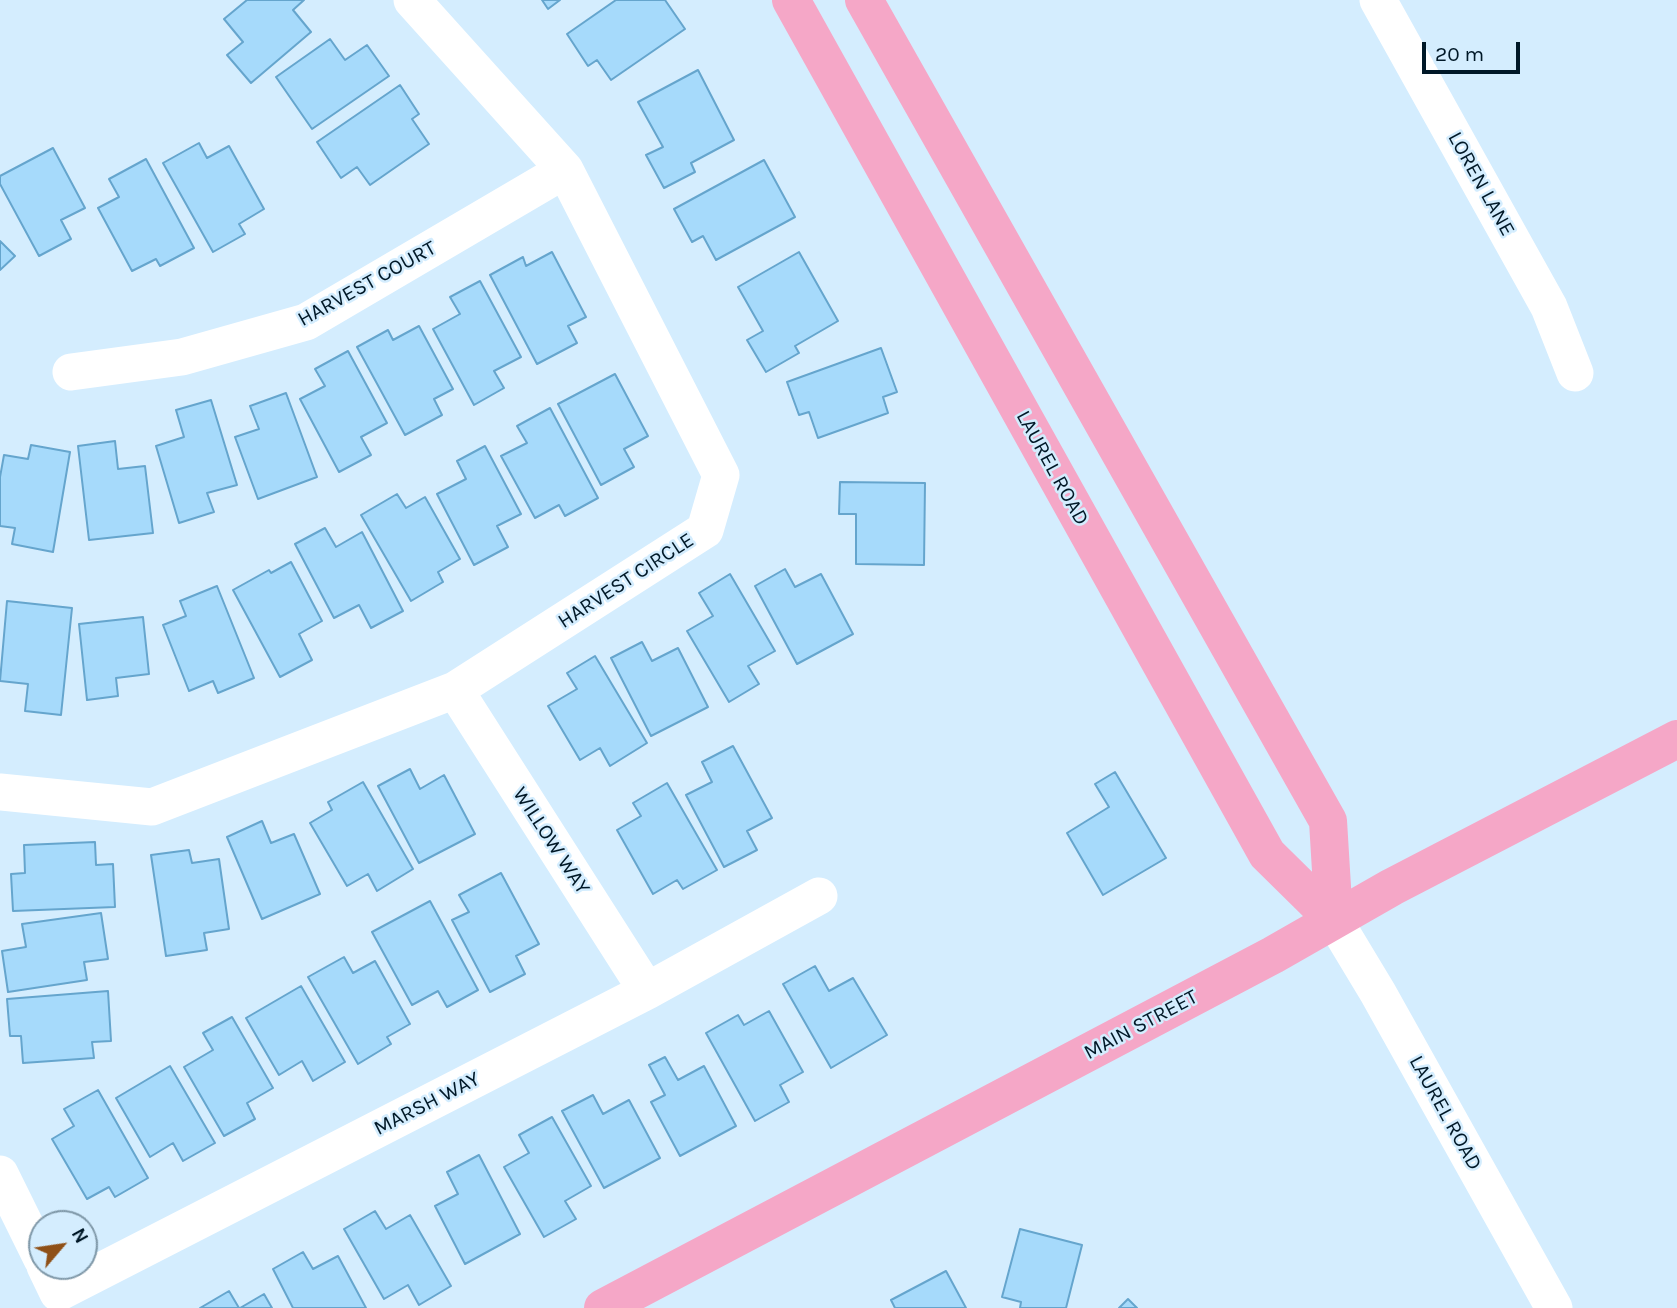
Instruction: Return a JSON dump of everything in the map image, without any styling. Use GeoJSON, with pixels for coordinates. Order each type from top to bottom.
{"type":"FeatureCollection","features":[{"type":"Feature","properties":{"kind":"main road","name":"LAUREL ROAD"},"geometry":{"type":"LineString","coordinates":[[791,0],[1267,854],[1334,920]]}},
{"type":"Feature","properties":{"kind":"main road","name":"LAUREL ROAD"},"geometry":{"type":"LineString","coordinates":[[864,0],[1328,821],[1334,920]]}},
{"type":"Feature","properties":{"kind":"main road","name":"MAIN STREET"},"geometry":{"type":"LineString","coordinates":[[604,1308],[1273,955],[1392,887],[1677,739]]}},
{"type":"Feature","properties":{"kind":"street","name":"HARVEST CIRCLE"},"geometry":{"type":"LineString","coordinates":[[0,792],[152,807],[455,690],[705,530],[721,475],[565,170],[412,0]]}},
{"type":"Feature","properties":{"kind":"street","name":"LOREN LANE"},"geometry":{"type":"LineString","coordinates":[[1378,0],[1549,307],[1575,373]]}},
{"type":"Feature","properties":{"kind":"street","name":"HARVEST COURT"},"geometry":{"type":"LineString","coordinates":[[71,372],[182,357],[306,322],[565,170]]}},
{"type":"Feature","properties":{"kind":"street","name":"WILLOW WAY"},"geometry":{"type":"LineString","coordinates":[[455,690],[647,991]]}},
{"type":"Feature","properties":{"kind":"street","name":"MARSH WAY"},"geometry":{"type":"LineString","coordinates":[[98,1272],[647,991],[819,896]]}},
{"type":"Feature","properties":{"kind":"street","name":"LAUREL ROAD"},"geometry":{"type":"LineString","coordinates":[[1334,920],[1378,993],[1554,1308]]}},
{"type":"Feature","properties":{"kind":"street"},"geometry":{"type":"LineString","coordinates":[[0,1174],[28,1231]]}},
{"type":"Feature","properties":{"kind":"street","name":"MARSH WAY"},"geometry":{"type":"LineString","coordinates":[[52,1280],[58,1293],[83,1280]]}},
{"type":"Feature","properties":{"kind":"building"},"geometry":{"type":"Polygon","coordinates":[[[247,0],[304,0],[293,10],[311,32],[251,83],[227,55],[243,42],[224,19],[247,0]]]}},
{"type":"Feature","properties":{"kind":"building"},"geometry":{"type":"Polygon","coordinates":[[[542,0],[560,0],[548,9],[542,0]]]}},
{"type":"Feature","properties":{"kind":"building"},"geometry":{"type":"Polygon","coordinates":[[[616,0],[665,0],[685,29],[611,80],[597,60],[588,66],[567,34],[616,0]]]}},
{"type":"Feature","properties":{"kind":"building"},"geometry":{"type":"Polygon","coordinates":[[[330,39],[345,60],[367,45],[389,76],[312,129],[276,77],[330,39]]]}},
{"type":"Feature","properties":{"kind":"building"},"geometry":{"type":"Polygon","coordinates":[[[698,70],[734,140],[691,163],[695,172],[664,188],[646,155],[663,147],[638,102],[698,70]]]}},
{"type":"Feature","properties":{"kind":"building"},"geometry":{"type":"Polygon","coordinates":[[[400,85],[419,114],[412,119],[429,144],[370,185],[357,167],[341,178],[317,142],[400,85]]]}},
{"type":"Feature","properties":{"kind":"building"},"geometry":{"type":"Polygon","coordinates":[[[199,143],[207,158],[229,146],[264,209],[239,224],[245,234],[213,252],[163,163],[199,143]]]}},
{"type":"Feature","properties":{"kind":"building"},"geometry":{"type":"Polygon","coordinates":[[[53,148],[85,208],[61,220],[71,239],[39,256],[0,184],[0,176],[53,148]]]}},
{"type":"Feature","properties":{"kind":"building"},"geometry":{"type":"Polygon","coordinates":[[[146,159],[194,248],[160,266],[156,259],[132,271],[98,208],[119,197],[109,179],[146,159]]]}},
{"type":"Feature","properties":{"kind":"building"},"geometry":{"type":"Polygon","coordinates":[[[764,160],[795,217],[716,260],[703,236],[692,242],[674,209],[764,160]]]}},
{"type":"Feature","properties":{"kind":"building"},"geometry":{"type":"Polygon","coordinates":[[[0,241],[15,256],[0,270],[0,241]]]}},
{"type":"Feature","properties":{"kind":"building"},"geometry":{"type":"Polygon","coordinates":[[[552,252],[586,317],[568,326],[577,343],[537,364],[490,275],[523,257],[526,266],[552,252]]]}},
{"type":"Feature","properties":{"kind":"building"},"geometry":{"type":"Polygon","coordinates":[[[799,252],[838,321],[795,346],[799,353],[766,372],[747,340],[763,331],[738,287],[799,252]]]}},
{"type":"Feature","properties":{"kind":"building"},"geometry":{"type":"Polygon","coordinates":[[[480,281],[521,357],[494,371],[504,388],[474,405],[433,329],[460,314],[450,297],[480,281]]]}},
{"type":"Feature","properties":{"kind":"building"},"geometry":{"type":"Polygon","coordinates":[[[419,326],[453,389],[434,399],[442,415],[405,435],[357,347],[388,330],[393,340],[419,326]]]}},
{"type":"Feature","properties":{"kind":"building"},"geometry":{"type":"Polygon","coordinates":[[[881,348],[897,392],[883,397],[888,413],[818,438],[809,412],[799,415],[787,382],[881,348]]]}},
{"type":"Feature","properties":{"kind":"building"},"geometry":{"type":"Polygon","coordinates":[[[348,351],[387,423],[361,437],[371,455],[339,472],[300,399],[325,386],[315,369],[348,351]]]}},
{"type":"Feature","properties":{"kind":"building"},"geometry":{"type":"Polygon","coordinates":[[[615,374],[648,436],[624,449],[634,467],[601,485],[558,404],[615,374]]]}},
{"type":"Feature","properties":{"kind":"building"},"geometry":{"type":"Polygon","coordinates":[[[286,393],[317,477],[258,499],[235,437],[259,429],[250,406],[286,393]]]}},
{"type":"Feature","properties":{"kind":"building"},"geometry":{"type":"Polygon","coordinates":[[[211,400],[237,485],[207,493],[214,512],[179,523],[156,446],[184,437],[176,410],[211,400]]]}},
{"type":"Feature","properties":{"kind":"building"},"geometry":{"type":"Polygon","coordinates":[[[550,408],[598,498],[565,516],[559,505],[535,518],[501,456],[527,443],[517,426],[550,408]]]}},
{"type":"Feature","properties":{"kind":"building"},"geometry":{"type":"Polygon","coordinates":[[[115,441],[118,469],[145,466],[153,533],[89,540],[78,446],[115,441]]]}},
{"type":"Feature","properties":{"kind":"building"},"geometry":{"type":"Polygon","coordinates":[[[31,445],[70,452],[53,552],[12,544],[15,528],[0,526],[0,477],[4,455],[28,459],[31,445]]]}},
{"type":"Feature","properties":{"kind":"building"},"geometry":{"type":"Polygon","coordinates":[[[485,446],[521,514],[497,526],[508,547],[474,565],[437,494],[466,479],[457,461],[485,446]]]}},
{"type":"Feature","properties":{"kind":"building"},"geometry":{"type":"Polygon","coordinates":[[[840,482],[925,483],[924,565],[856,564],[856,514],[839,514],[840,482]]]}},
{"type":"Feature","properties":{"kind":"building"},"geometry":{"type":"Polygon","coordinates":[[[397,494],[406,508],[425,497],[460,559],[438,572],[443,582],[411,601],[361,515],[397,494]]]}},
{"type":"Feature","properties":{"kind":"building"},"geometry":{"type":"Polygon","coordinates":[[[325,528],[336,547],[362,532],[403,611],[371,628],[359,605],[334,618],[295,544],[325,528]]]}},
{"type":"Feature","properties":{"kind":"building"},"geometry":{"type":"Polygon","coordinates":[[[291,562],[322,621],[299,634],[312,660],[280,677],[233,590],[269,570],[271,573],[291,562]]]}},
{"type":"Feature","properties":{"kind":"building"},"geometry":{"type":"Polygon","coordinates":[[[785,569],[795,587],[821,574],[853,634],[797,664],[755,586],[785,569]]]}},
{"type":"Feature","properties":{"kind":"building"},"geometry":{"type":"Polygon","coordinates":[[[730,574],[775,651],[748,666],[759,684],[729,702],[687,631],[713,616],[699,593],[730,574]]]}},
{"type":"Feature","properties":{"kind":"building"},"geometry":{"type":"Polygon","coordinates":[[[217,586],[254,678],[218,693],[213,681],[189,691],[163,625],[186,616],[180,601],[217,586]]]}},
{"type":"Feature","properties":{"kind":"building"},"geometry":{"type":"Polygon","coordinates":[[[7,601],[72,608],[61,715],[25,711],[28,684],[0,681],[7,601]]]}},
{"type":"Feature","properties":{"kind":"building"},"geometry":{"type":"Polygon","coordinates":[[[143,617],[149,674],[116,678],[118,696],[87,700],[79,624],[143,617]]]}},
{"type":"Feature","properties":{"kind":"building"},"geometry":{"type":"Polygon","coordinates":[[[642,642],[652,661],[678,648],[708,707],[651,736],[611,658],[642,642]]]}},
{"type":"Feature","properties":{"kind":"building"},"geometry":{"type":"Polygon","coordinates":[[[595,656],[647,743],[610,766],[600,748],[580,760],[548,706],[577,689],[567,673],[595,656]]]}},
{"type":"Feature","properties":{"kind":"building"},"geometry":{"type":"Polygon","coordinates":[[[733,746],[772,818],[747,831],[757,850],[724,867],[686,795],[712,782],[702,762],[733,746]]]}},
{"type":"Feature","properties":{"kind":"building"},"geometry":{"type":"Polygon","coordinates":[[[410,769],[420,789],[444,775],[475,834],[419,863],[378,786],[410,769]]]}},
{"type":"Feature","properties":{"kind":"building"},"geometry":{"type":"Polygon","coordinates":[[[1115,772],[1166,858],[1103,895],[1067,833],[1109,807],[1095,784],[1115,772]]]}},
{"type":"Feature","properties":{"kind":"building"},"geometry":{"type":"Polygon","coordinates":[[[363,782],[413,869],[377,891],[368,874],[347,886],[310,823],[332,810],[328,802],[363,782]]]}},
{"type":"Feature","properties":{"kind":"building"},"geometry":{"type":"Polygon","coordinates":[[[667,783],[717,870],[683,889],[677,880],[653,894],[617,830],[641,816],[633,803],[667,783]]]}},
{"type":"Feature","properties":{"kind":"building"},"geometry":{"type":"Polygon","coordinates":[[[262,821],[271,843],[294,834],[320,894],[262,919],[227,837],[262,821]]]}},
{"type":"Feature","properties":{"kind":"building"},"geometry":{"type":"Polygon","coordinates":[[[95,842],[96,865],[113,864],[115,907],[13,911],[11,874],[25,873],[24,845],[95,842]]]}},
{"type":"Feature","properties":{"kind":"building"},"geometry":{"type":"Polygon","coordinates":[[[189,850],[192,863],[219,859],[229,929],[204,933],[207,950],[166,956],[151,855],[189,850]]]}},
{"type":"Feature","properties":{"kind":"building"},"geometry":{"type":"Polygon","coordinates":[[[501,873],[539,944],[516,956],[525,974],[490,992],[452,920],[469,912],[459,895],[501,873]]]}},
{"type":"Feature","properties":{"kind":"building"},"geometry":{"type":"Polygon","coordinates":[[[430,901],[478,990],[447,1007],[438,991],[412,1005],[372,932],[430,901]]]}},
{"type":"Feature","properties":{"kind":"building"},"geometry":{"type":"Polygon","coordinates":[[[101,913],[108,959],[84,962],[87,980],[8,992],[2,951],[26,947],[22,924],[101,913]]]}},
{"type":"Feature","properties":{"kind":"building"},"geometry":{"type":"Polygon","coordinates":[[[344,957],[353,973],[375,961],[410,1024],[387,1037],[391,1044],[358,1064],[308,977],[344,957]]]}},
{"type":"Feature","properties":{"kind":"building"},"geometry":{"type":"Polygon","coordinates":[[[815,966],[829,991],[853,978],[887,1035],[831,1068],[783,984],[815,966]]]}},
{"type":"Feature","properties":{"kind":"building"},"geometry":{"type":"Polygon","coordinates":[[[301,986],[345,1062],[313,1081],[302,1061],[279,1075],[246,1018],[301,986]]]}},
{"type":"Feature","properties":{"kind":"building"},"geometry":{"type":"Polygon","coordinates":[[[108,991],[111,1041],[92,1042],[94,1058],[23,1063],[21,1036],[10,1036],[7,999],[108,991]]]}},
{"type":"Feature","properties":{"kind":"building"},"geometry":{"type":"Polygon","coordinates":[[[769,1011],[803,1072],[780,1085],[789,1102],[755,1121],[706,1033],[738,1015],[744,1025],[769,1011]]]}},
{"type":"Feature","properties":{"kind":"building"},"geometry":{"type":"Polygon","coordinates":[[[232,1017],[273,1088],[247,1103],[255,1119],[224,1136],[184,1067],[213,1050],[203,1033],[232,1017]]]}},
{"type":"Feature","properties":{"kind":"building"},"geometry":{"type":"Polygon","coordinates":[[[665,1057],[678,1080],[704,1066],[736,1126],[680,1156],[651,1102],[665,1095],[649,1065],[665,1057]]]}},
{"type":"Feature","properties":{"kind":"building"},"geometry":{"type":"Polygon","coordinates":[[[170,1066],[215,1143],[183,1161],[173,1143],[150,1157],[116,1098],[170,1066]]]}},
{"type":"Feature","properties":{"kind":"building"},"geometry":{"type":"Polygon","coordinates":[[[98,1090],[148,1178],[115,1197],[109,1187],[87,1199],[52,1139],[74,1126],[64,1109],[98,1090]]]}},
{"type":"Feature","properties":{"kind":"building"},"geometry":{"type":"Polygon","coordinates":[[[593,1095],[603,1114],[629,1100],[660,1158],[604,1188],[562,1111],[593,1095]]]}},
{"type":"Feature","properties":{"kind":"building"},"geometry":{"type":"Polygon","coordinates":[[[552,1117],[591,1186],[565,1201],[576,1219],[544,1237],[504,1167],[529,1153],[519,1135],[552,1117]]]}},
{"type":"Feature","properties":{"kind":"building"},"geometry":{"type":"Polygon","coordinates":[[[479,1155],[520,1234],[465,1264],[435,1206],[458,1194],[447,1172],[479,1155]]]}},
{"type":"Feature","properties":{"kind":"building"},"geometry":{"type":"Polygon","coordinates":[[[375,1211],[386,1229],[410,1215],[451,1286],[419,1305],[408,1285],[384,1299],[344,1229],[375,1211]]]}},
{"type":"Feature","properties":{"kind":"building"},"geometry":{"type":"Polygon","coordinates":[[[1020,1229],[1082,1245],[1066,1308],[1020,1308],[1021,1302],[1002,1297],[1020,1229]]]}},
{"type":"Feature","properties":{"kind":"building"},"geometry":{"type":"Polygon","coordinates":[[[303,1252],[313,1269],[338,1256],[366,1308],[293,1308],[273,1269],[303,1252]]]}},
{"type":"Feature","properties":{"kind":"building"},"geometry":{"type":"Polygon","coordinates":[[[946,1271],[966,1308],[895,1308],[891,1300],[946,1271]]]}},
{"type":"Feature","properties":{"kind":"building"},"geometry":{"type":"Polygon","coordinates":[[[229,1291],[239,1308],[200,1308],[229,1291]]]}},
{"type":"Feature","properties":{"kind":"building"},"geometry":{"type":"Polygon","coordinates":[[[264,1294],[272,1308],[240,1308],[264,1294]]]}},
{"type":"Feature","properties":{"kind":"building"},"geometry":{"type":"Polygon","coordinates":[[[1128,1299],[1137,1308],[1119,1308],[1128,1299]]]}}]}
